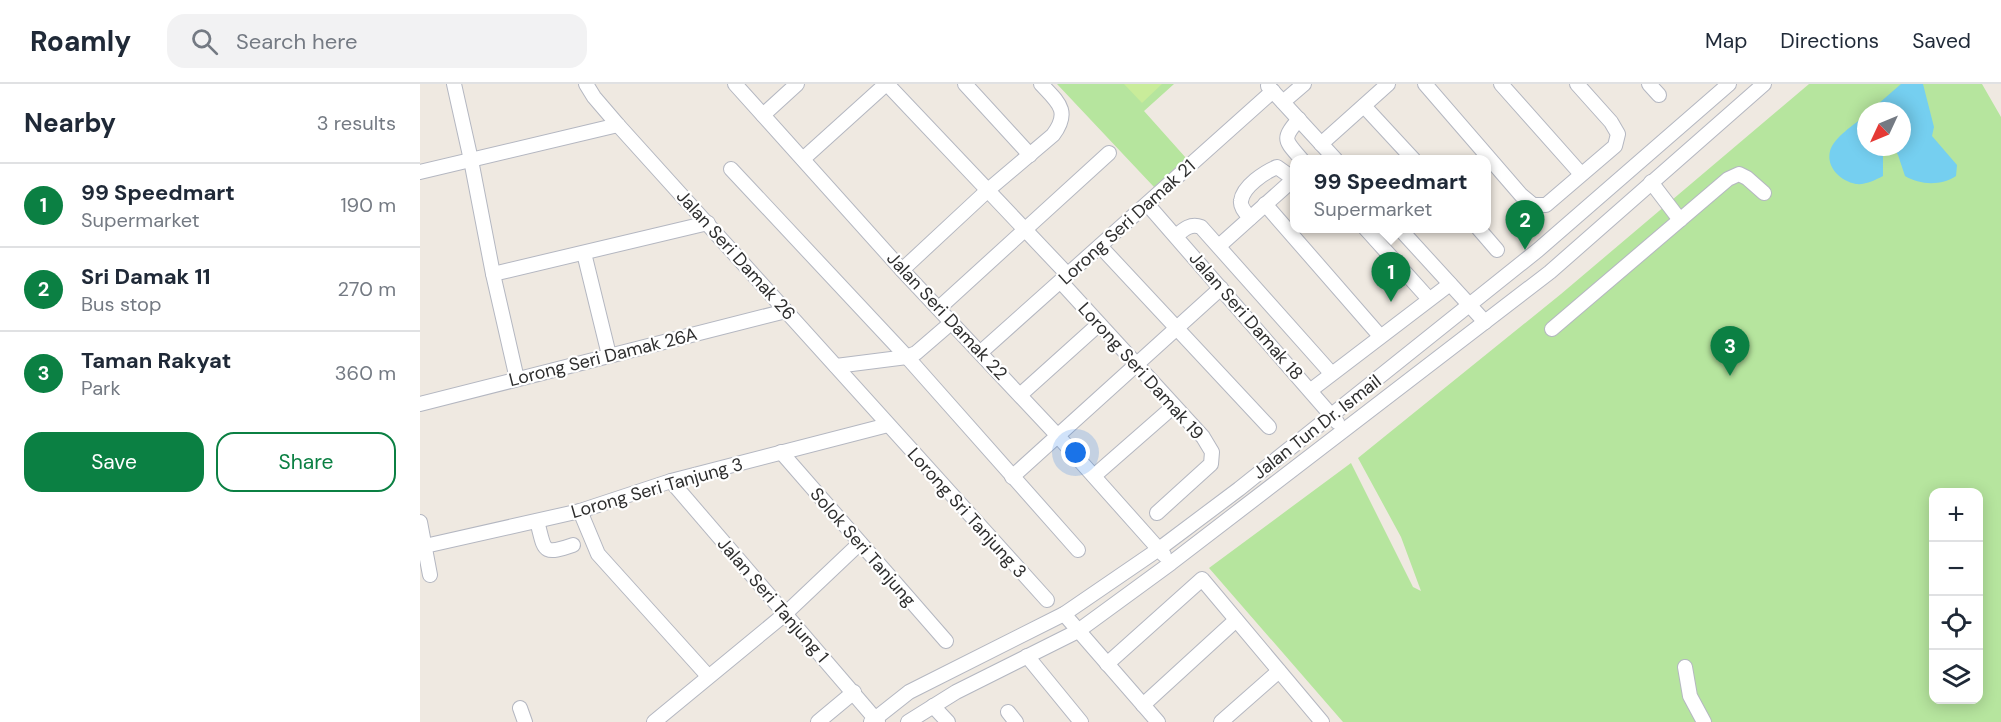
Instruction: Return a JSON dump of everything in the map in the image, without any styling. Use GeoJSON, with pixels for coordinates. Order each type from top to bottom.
{"type":"FeatureCollection","features":[{"type":"Feature","properties":{"kind":"street"},"geometry":{"type":"LineString","coordinates":[[454,84],[517,379]]}},
{"type":"Feature","properties":{"kind":"street","name":"Jalan Seri Damak 26"},"geometry":{"type":"LineString","coordinates":[[586,84],[618,125],[888,425]]}},
{"type":"Feature","properties":{"kind":"street","name":"Jalan Seri Damak 22"},"geometry":{"type":"LineString","coordinates":[[735,84],[902,270],[1057,435],[1171,563]]}},
{"type":"Feature","properties":{"kind":"street"},"geometry":{"type":"LineString","coordinates":[[763,115],[797,84]]}},
{"type":"Feature","properties":{"kind":"street"},"geometry":{"type":"LineString","coordinates":[[803,159],[887,84]]}},
{"type":"Feature","properties":{"kind":"street","name":"Lorong Seri Damak 19"},"geometry":{"type":"LineString","coordinates":[[887,84],[1025,229],[1099,324],[1203,437],[1212,452],[1211,464],[1157,513]]}},
{"type":"Feature","properties":{"kind":"street"},"geometry":{"type":"LineString","coordinates":[[965,84],[1030,155]]}},
{"type":"Feature","properties":{"kind":"street"},"geometry":{"type":"LineString","coordinates":[[902,270],[988,190],[1053,135],[1061,124],[1062,112],[1057,101],[1041,84]]}},
{"type":"Feature","properties":{"kind":"street"},"geometry":{"type":"LineString","coordinates":[[1283,102],[1304,84]]}},
{"type":"Feature","properties":{"kind":"street"},"geometry":{"type":"LineString","coordinates":[[1321,144],[1388,84]]}},
{"type":"Feature","properties":{"kind":"street"},"geometry":{"type":"LineString","coordinates":[[1425,84],[1486,155]]}},
{"type":"Feature","properties":{"kind":"street"},"geometry":{"type":"LineString","coordinates":[[1501,84],[1581,174]]}},
{"type":"Feature","properties":{"kind":"street"},"geometry":{"type":"LineString","coordinates":[[1491,160],[1521,195],[1533,205],[1546,205],[1614,146],[1618,134],[1611,122],[1577,84]]}},
{"type":"Feature","properties":{"kind":"street"},"geometry":{"type":"LineString","coordinates":[[1649,84],[1659,95]]}},
{"type":"Feature","properties":{"kind":"street","name":"Jalan Tun Dr. Ismail"},"geometry":{"type":"LineString","coordinates":[[875,721],[909,692],[1064,614],[1159,549],[1239,489],[1470,306],[1729,84]]}},
{"type":"Feature","properties":{"kind":"street","name":"Jalan Tun Dr. Ismail"},"geometry":{"type":"LineString","coordinates":[[908,722],[956,692],[1078,631],[1171,563],[1550,272],[1762,85]]}},
{"type":"Feature","properties":{"kind":"street"},"geometry":{"type":"LineString","coordinates":[[1270,87],[1332,155]]}},
{"type":"Feature","properties":{"kind":"street","name":"Lorong Seri Damak 21"},"geometry":{"type":"LineString","coordinates":[[981,352],[1148,205],[1270,87]]}},
{"type":"Feature","properties":{"kind":"street"},"geometry":{"type":"LineString","coordinates":[[1364,106],[1410,155]]}},
{"type":"Feature","properties":{"kind":"street"},"geometry":{"type":"LineString","coordinates":[[1299,119],[1287,133],[1286,138],[1299,155]]}},
{"type":"Feature","properties":{"kind":"street"},"geometry":{"type":"LineString","coordinates":[[420,172],[618,125]]}},
{"type":"Feature","properties":{"kind":"street"},"geometry":{"type":"LineString","coordinates":[[939,309],[1109,153]]}},
{"type":"Feature","properties":{"kind":"street"},"geometry":{"type":"LineString","coordinates":[[1250,218],[1242,208],[1241,200],[1256,180],[1277,167],[1290,175]]}},
{"type":"Feature","properties":{"kind":"street"},"geometry":{"type":"LineString","coordinates":[[731,169],[907,357],[1078,550]]}},
{"type":"Feature","properties":{"kind":"street"},"geometry":{"type":"LineString","coordinates":[[1552,329],[1728,179],[1739,174],[1764,193]]}},
{"type":"Feature","properties":{"kind":"street"},"geometry":{"type":"LineString","coordinates":[[1219,246],[1290,182]]}},
{"type":"Feature","properties":{"kind":"street"},"geometry":{"type":"LineString","coordinates":[[1651,182],[1680,220]]}},
{"type":"Feature","properties":{"kind":"street"},"geometry":{"type":"LineString","coordinates":[[1265,204],[1290,233]]}},
{"type":"Feature","properties":{"kind":"street","name":"Jalan Seri Damak 18"},"geometry":{"type":"LineString","coordinates":[[1148,205],[1343,429]]}},
{"type":"Feature","properties":{"kind":"street"},"geometry":{"type":"LineString","coordinates":[[493,274],[708,223]]}},
{"type":"Feature","properties":{"kind":"street"},"geometry":{"type":"LineString","coordinates":[[1176,236],[1190,226],[1201,227],[1331,373]]}},
{"type":"Feature","properties":{"kind":"street"},"geometry":{"type":"LineString","coordinates":[[1290,233],[1380,336]]}},
{"type":"Feature","properties":{"kind":"street"},"geometry":{"type":"LineString","coordinates":[[1370,233],[1430,299]]}},
{"type":"Feature","properties":{"kind":"street"},"geometry":{"type":"LineString","coordinates":[[1404,233],[1485,322]]}},
{"type":"Feature","properties":{"kind":"street"},"geometry":{"type":"LineString","coordinates":[[1482,233],[1497,250]]}},
{"type":"Feature","properties":{"kind":"street"},"geometry":{"type":"LineString","coordinates":[[1100,246],[1269,427]]}},
{"type":"Feature","properties":{"kind":"street"},"geometry":{"type":"LineString","coordinates":[[584,253],[609,355]]}},
{"type":"Feature","properties":{"kind":"street"},"geometry":{"type":"LineString","coordinates":[[1311,390],[1450,284]]}},
{"type":"Feature","properties":{"kind":"street"},"geometry":{"type":"LineString","coordinates":[[1012,477],[1221,288]]}},
{"type":"Feature","properties":{"kind":"street","name":"Lorong Seri Damak 26A"},"geometry":{"type":"LineString","coordinates":[[420,404],[786,311]]}},
{"type":"Feature","properties":{"kind":"street"},"geometry":{"type":"LineString","coordinates":[[836,366],[907,357],[916,353],[952,322]]}},
{"type":"Feature","properties":{"kind":"street"},"geometry":{"type":"LineString","coordinates":[[1020,395],[1099,324]]}},
{"type":"Feature","properties":{"kind":"street"},"geometry":{"type":"LineString","coordinates":[[1094,476],[1174,406]]}},
{"type":"Feature","properties":{"kind":"street","name":"Lorong Seri Tanjung 3"},"geometry":{"type":"LineString","coordinates":[[425,546],[580,511],[671,482],[888,425]]}},
{"type":"Feature","properties":{"kind":"street","name":"Lorong Sri Tanjung 3"},"geometry":{"type":"LineString","coordinates":[[888,425],[1047,600]]}},
{"type":"Feature","properties":{"kind":"street","name":"Solok Seri Tanjung"},"geometry":{"type":"LineString","coordinates":[[781,452],[946,641]]}},
{"type":"Feature","properties":{"kind":"street","name":"Jalan Seri Tanjung 1"},"geometry":{"type":"LineString","coordinates":[[671,482],[854,692],[875,721]]}},
{"type":"Feature","properties":{"kind":"street"},"geometry":{"type":"LineString","coordinates":[[580,511],[598,554],[708,676]]}},
{"type":"Feature","properties":{"kind":"street"},"geometry":{"type":"LineString","coordinates":[[537,521],[544,547],[548,551],[553,552],[573,545]]}},
{"type":"Feature","properties":{"kind":"street"},"geometry":{"type":"LineString","coordinates":[[420,522],[430,575]]}},
{"type":"Feature","properties":{"kind":"street"},"geometry":{"type":"LineString","coordinates":[[654,722],[785,614],[860,543]]}},
{"type":"Feature","properties":{"kind":"street"},"geometry":{"type":"LineString","coordinates":[[1107,664],[1202,579],[1279,671],[1315,720]]}},
{"type":"Feature","properties":{"kind":"street"},"geometry":{"type":"LineString","coordinates":[[1064,614],[1158,722]]}},
{"type":"Feature","properties":{"kind":"street"},"geometry":{"type":"LineString","coordinates":[[1143,705],[1236,620]]}},
{"type":"Feature","properties":{"kind":"street"},"geometry":{"type":"LineString","coordinates":[[1027,656],[1081,722]]}},
{"type":"Feature","properties":{"kind":"street"},"geometry":{"type":"LineString","coordinates":[[1685,667],[1690,696],[1704,722]]}},
{"type":"Feature","properties":{"kind":"street"},"geometry":{"type":"LineString","coordinates":[[1221,722],[1279,671]]}},
{"type":"Feature","properties":{"kind":"street"},"geometry":{"type":"LineString","coordinates":[[818,722],[854,692]]}},
{"type":"Feature","properties":{"kind":"street"},"geometry":{"type":"LineString","coordinates":[[933,706],[948,722]]}},
{"type":"Feature","properties":{"kind":"street"},"geometry":{"type":"LineString","coordinates":[[520,708],[525,722]]}},
{"type":"Feature","properties":{"kind":"green space"},"geometry":{"type":"Polygon","coordinates":[[[1057,84],[1174,84],[1144,111],[1186,158],[1154,187],[1057,84]]]}},
{"type":"Feature","properties":{"kind":"green space"},"geometry":{"type":"Polygon","coordinates":[[[1124,84],[1162,84],[1142,103],[1124,84]]]}},
{"type":"Feature","properties":{"kind":"green space"},"geometry":{"type":"Polygon","coordinates":[[[1809,84],[1982,84],[2001,117],[2001,722],[1343,722],[1209,568],[1351,463],[1413,587],[1421,591],[1401,537],[1358,458],[1561,294],[1809,84]]]}},
{"type":"Feature","properties":{"kind":"water"},"geometry":{"type":"Polygon","coordinates":[[[1901,84],[1923,84],[1934,127],[1932,136],[1957,165],[1956,176],[1937,183],[1930,183],[1905,176],[1898,156],[1911,156],[1911,102],[1880,102],[1901,84]]]}},
{"type":"Feature","properties":{"kind":"water"},"geometry":{"type":"Polygon","coordinates":[[[1857,122],[1857,156],[1883,156],[1883,176],[1874,181],[1856,184],[1845,180],[1836,173],[1830,163],[1832,146],[1857,122]]]}},
{"type":"Feature","properties":{"kind":"place","name":"Sri Damak 11"},"geometry":{"type":"Point","coordinates":[1525,250]}},
{"type":"Feature","properties":{"kind":"place","name":"99 Speedmart"},"geometry":{"type":"Point","coordinates":[1391,302]}},
{"type":"Feature","properties":{"kind":"place","name":"Taman Rakyat"},"geometry":{"type":"Point","coordinates":[1730,376]}}]}
